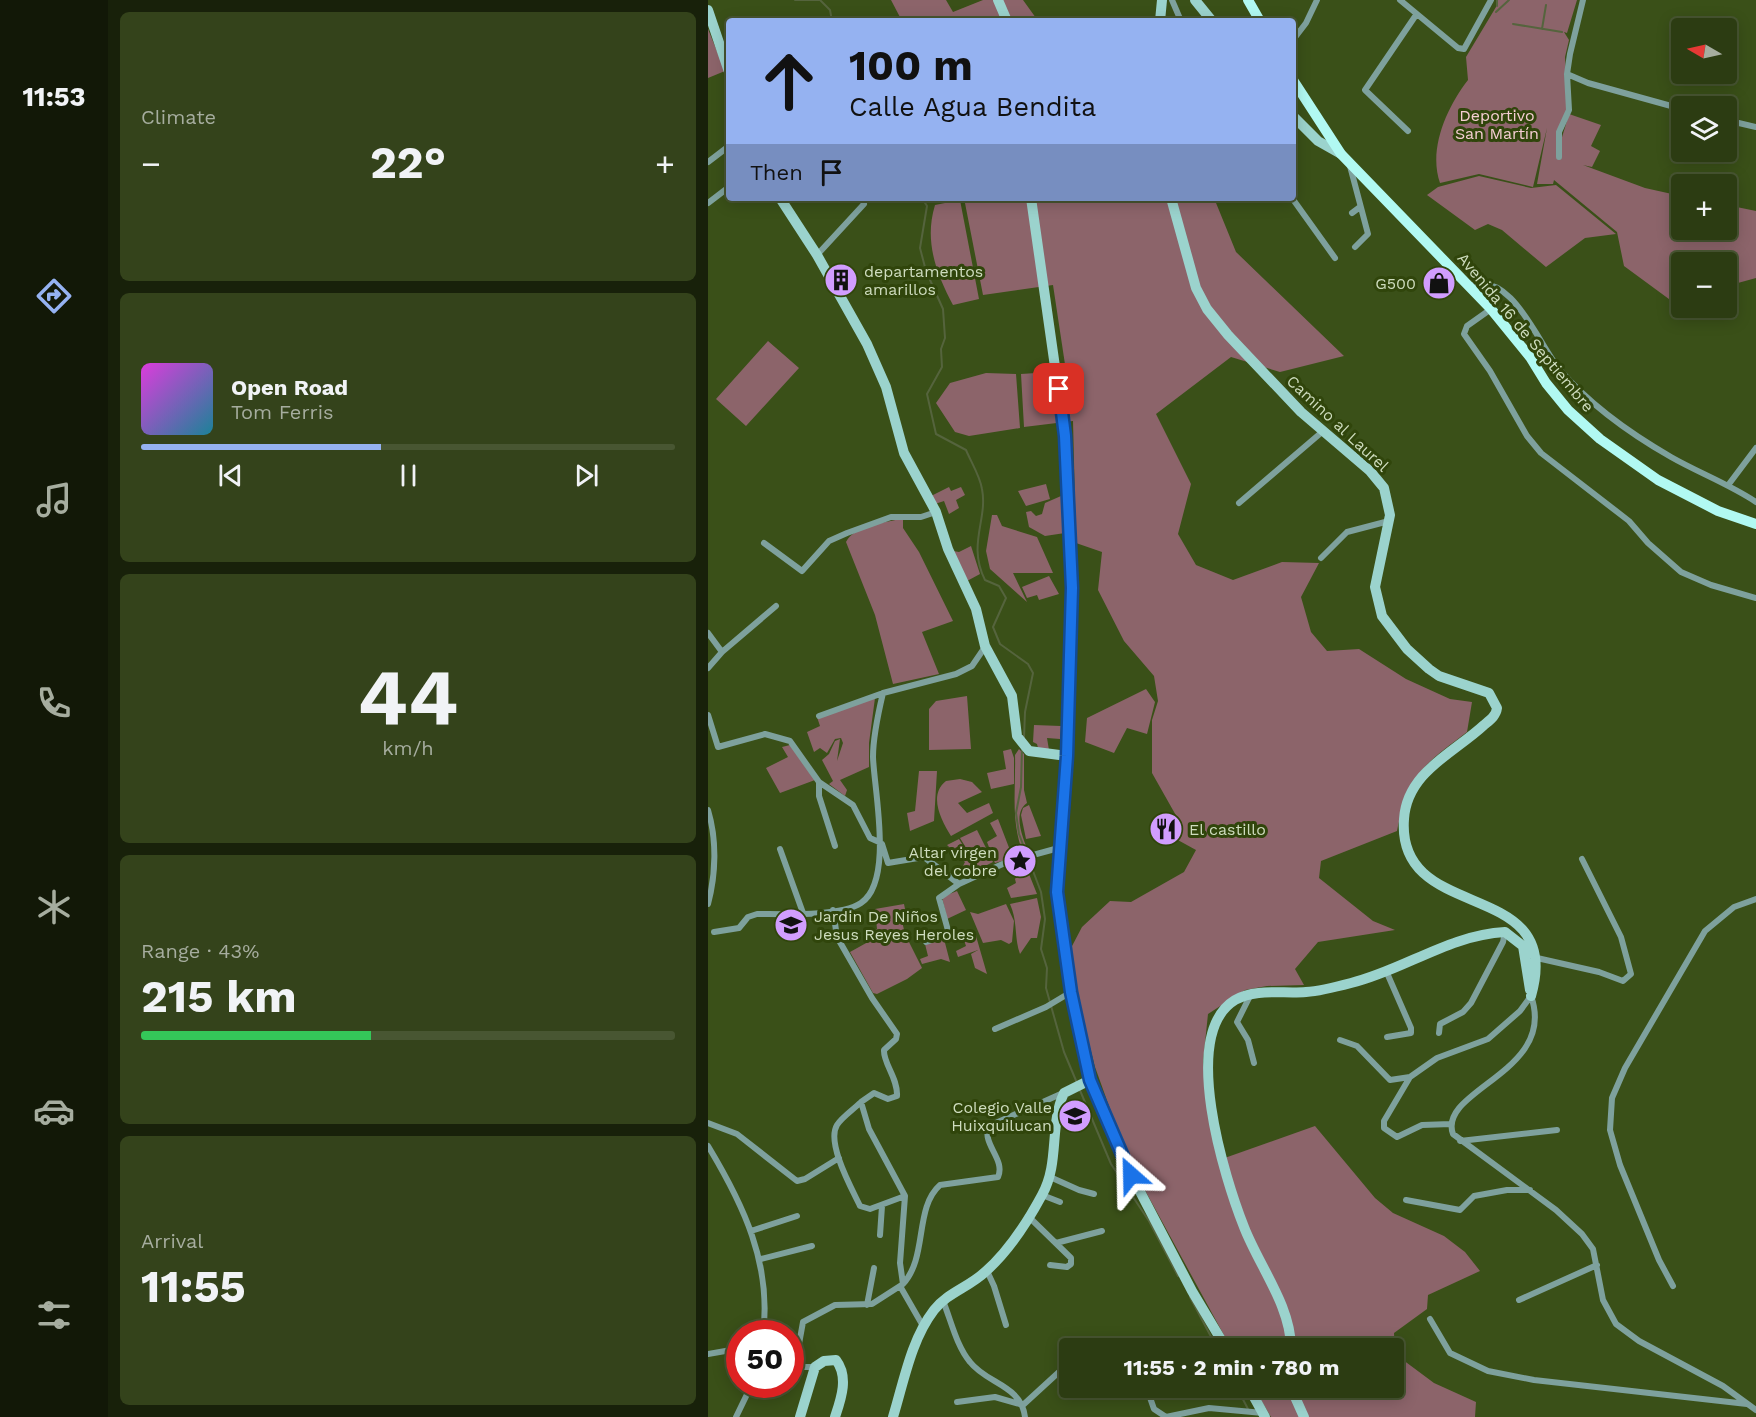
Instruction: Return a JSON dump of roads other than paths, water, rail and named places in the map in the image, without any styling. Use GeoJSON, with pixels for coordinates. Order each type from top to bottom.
{"type":"FeatureCollection","features":[{"type":"Feature","properties":{"kind":"main road"},"geometry":{"type":"LineString","coordinates":[[998,0],[1006,18]]}},
{"type":"Feature","properties":{"kind":"main road"},"geometry":{"type":"LineString","coordinates":[[1160,18],[1162,0]]}},
{"type":"Feature","properties":{"kind":"main road"},"geometry":{"type":"LineString","coordinates":[[1195,0],[1210,18]]}},
{"type":"Feature","properties":{"kind":"main road"},"geometry":{"type":"LineString","coordinates":[[1248,0],[1258,18]]}},
{"type":"Feature","properties":{"kind":"main road"},"geometry":{"type":"LineString","coordinates":[[708,10],[726,63]]}},
{"type":"Feature","properties":{"kind":"main road","name":"Avenida 16 de Septiembre"},"geometry":{"type":"LineString","coordinates":[[1296,84],[1345,158],[1491,309],[1530,357],[1546,383],[1568,410],[1600,439],[1658,480],[1702,504],[1756,524]]}},
{"type":"Feature","properties":{"kind":"main road"},"geometry":{"type":"LineString","coordinates":[[1296,119],[1318,141],[1345,158]]}},
{"type":"Feature","properties":{"kind":"main road"},"geometry":{"type":"LineString","coordinates":[[782,201],[817,255],[867,344],[886,387],[904,453],[936,512],[948,549],[976,609],[985,646],[1012,696],[1017,736],[1035,753],[1067,756]]}},
{"type":"Feature","properties":{"kind":"main road"},"geometry":{"type":"LineString","coordinates":[[1031,201],[1065,436],[1072,588],[1067,756],[1057,888],[1071,992],[1090,1080],[1123,1159],[1192,1291],[1220,1338]]}},
{"type":"Feature","properties":{"kind":"main road","name":"Camino al Laurel"},"geometry":{"type":"LineString","coordinates":[[1172,201],[1196,288],[1207,309],[1228,335],[1322,432],[1370,471],[1384,488],[1390,521],[1376,581],[1382,616],[1407,649],[1429,669],[1439,676],[1489,693],[1497,708],[1494,715],[1466,742],[1430,766],[1414,786],[1404,817],[1407,844],[1415,864],[1427,878],[1509,916],[1528,937],[1537,958]]}},
{"type":"Feature","properties":{"kind":"main road"},"geometry":{"type":"LineString","coordinates":[[1290,1338],[1288,1321],[1243,1225],[1221,1154],[1208,1073],[1211,1036],[1217,1017],[1234,1000],[1251,994],[1307,992],[1387,973],[1471,937],[1505,932],[1523,946],[1531,996]]}},
{"type":"Feature","properties":{"kind":"main road"},"geometry":{"type":"LineString","coordinates":[[1531,996],[1536,977],[1537,958]]}},
{"type":"Feature","properties":{"kind":"main road"},"geometry":{"type":"LineString","coordinates":[[893,1417],[923,1326],[943,1301],[987,1271],[1005,1251],[1042,1195],[1050,1177],[1056,1114],[1064,1093],[1090,1080]]}},
{"type":"Feature","properties":{"kind":"main road"},"geometry":{"type":"LineString","coordinates":[[800,1417],[815,1367],[830,1360],[836,1360],[843,1380],[835,1417]]}},
{"type":"Feature","properties":{"kind":"main road"},"geometry":{"type":"LineString","coordinates":[[1253,1398],[1261,1414]]}},
{"type":"Feature","properties":{"kind":"main road"},"geometry":{"type":"LineString","coordinates":[[1295,1398],[1304,1417]]}},
{"type":"Feature","properties":{"kind":"street"},"geometry":{"type":"LineString","coordinates":[[1172,0],[1180,18]]}},
{"type":"Feature","properties":{"kind":"street"},"geometry":{"type":"LineString","coordinates":[[1296,36],[1306,23],[1317,0]]}},
{"type":"Feature","properties":{"kind":"street"},"geometry":{"type":"LineString","coordinates":[[1400,0],[1460,49],[1467,45],[1491,0]]}},
{"type":"Feature","properties":{"kind":"street"},"geometry":{"type":"LineString","coordinates":[[1559,157],[1558,139],[1569,110],[1567,74],[1582,0]]}},
{"type":"Feature","properties":{"kind":"street"},"geometry":{"type":"LineString","coordinates":[[1408,131],[1365,90],[1416,15]]}},
{"type":"Feature","properties":{"kind":"street"},"geometry":{"type":"LineString","coordinates":[[1567,74],[1588,83],[1671,106]]}},
{"type":"Feature","properties":{"kind":"street"},"geometry":{"type":"LineString","coordinates":[[1737,123],[1756,127]]}},
{"type":"Feature","properties":{"kind":"street"},"geometry":{"type":"LineString","coordinates":[[708,162],[726,148]]}},
{"type":"Feature","properties":{"kind":"street"},"geometry":{"type":"LineString","coordinates":[[1345,158],[1368,234],[1355,247]]}},
{"type":"Feature","properties":{"kind":"street"},"geometry":{"type":"LineString","coordinates":[[708,203],[726,189]]}},
{"type":"Feature","properties":{"kind":"street"},"geometry":{"type":"LineString","coordinates":[[1294,201],[1335,258]]}},
{"type":"Feature","properties":{"kind":"street"},"geometry":{"type":"LineString","coordinates":[[817,255],[864,204]]}},
{"type":"Feature","properties":{"kind":"street"},"geometry":{"type":"LineString","coordinates":[[1352,213],[1360,207]]}},
{"type":"Feature","properties":{"kind":"street"},"geometry":{"type":"LineString","coordinates":[[1470,286],[1480,282],[1497,287],[1512,299],[1559,369],[1628,430],[1673,458],[1729,484],[1756,502]]}},
{"type":"Feature","properties":{"kind":"street"},"geometry":{"type":"LineString","coordinates":[[1491,309],[1467,326],[1464,334],[1490,371],[1527,436],[1541,453],[1629,521],[1670,565],[1711,585],[1756,598]]}},
{"type":"Feature","properties":{"kind":"street"},"geometry":{"type":"LineString","coordinates":[[1239,503],[1322,432]]}},
{"type":"Feature","properties":{"kind":"street"},"geometry":{"type":"LineString","coordinates":[[1729,484],[1756,448]]}},
{"type":"Feature","properties":{"kind":"street"},"geometry":{"type":"LineString","coordinates":[[764,543],[802,571],[829,541],[847,533],[891,518],[921,517],[936,512]]}},
{"type":"Feature","properties":{"kind":"street"},"geometry":{"type":"LineString","coordinates":[[1321,558],[1347,532],[1390,521]]}},
{"type":"Feature","properties":{"kind":"street"},"geometry":{"type":"LineString","coordinates":[[708,668],[722,652],[776,606]]}},
{"type":"Feature","properties":{"kind":"street"},"geometry":{"type":"LineString","coordinates":[[708,633],[722,652]]}},
{"type":"Feature","properties":{"kind":"street"},"geometry":{"type":"LineString","coordinates":[[819,716],[883,693],[956,674],[976,663],[985,646]]}},
{"type":"Feature","properties":{"kind":"street"},"geometry":{"type":"LineString","coordinates":[[714,932],[735,930],[748,917],[757,914],[833,910],[854,906],[867,897],[878,865],[879,842],[873,756],[883,693]]}},
{"type":"Feature","properties":{"kind":"street"},"geometry":{"type":"LineString","coordinates":[[708,715],[718,747],[765,734],[787,740],[819,782],[853,805],[870,838],[879,842],[888,863],[924,857],[959,884]]}},
{"type":"Feature","properties":{"kind":"street"},"geometry":{"type":"LineString","coordinates":[[819,782],[819,796],[835,846]]}},
{"type":"Feature","properties":{"kind":"street"},"geometry":{"type":"LineString","coordinates":[[708,810],[714,861],[708,904]]}},
{"type":"Feature","properties":{"kind":"street"},"geometry":{"type":"LineString","coordinates":[[780,849],[802,913]]}},
{"type":"Feature","properties":{"kind":"street"},"geometry":{"type":"LineString","coordinates":[[926,942],[949,934],[939,898],[959,884],[1007,862],[1055,849]]}},
{"type":"Feature","properties":{"kind":"street"},"geometry":{"type":"LineString","coordinates":[[1537,958],[1572,964],[1623,981],[1631,974],[1630,961],[1621,937],[1582,859]]}},
{"type":"Feature","properties":{"kind":"street"},"geometry":{"type":"LineString","coordinates":[[1673,1286],[1659,1260],[1620,1165],[1610,1130],[1612,1098],[1625,1068],[1705,931],[1734,907],[1756,899]]}},
{"type":"Feature","properties":{"kind":"street"},"geometry":{"type":"LineString","coordinates":[[833,910],[837,937],[894,1034],[897,1034],[896,1039],[884,1050],[884,1055],[893,1071],[897,1096],[888,1099],[874,1093],[837,1125],[835,1140],[839,1158],[860,1206],[870,1209],[905,1196]]}},
{"type":"Feature","properties":{"kind":"street"},"geometry":{"type":"LineString","coordinates":[[1439,1033],[1440,1024],[1464,1012],[1471,1003],[1503,942],[1505,932]]}},
{"type":"Feature","properties":{"kind":"street"},"geometry":{"type":"LineString","coordinates":[[1387,973],[1411,1028],[1411,1033],[1406,1036],[1387,1036]]}},
{"type":"Feature","properties":{"kind":"street"},"geometry":{"type":"LineString","coordinates":[[995,1029],[1046,1007],[1071,992]]}},
{"type":"Feature","properties":{"kind":"street"},"geometry":{"type":"LineString","coordinates":[[1251,994],[1237,1022],[1248,1040],[1254,1063]]}},
{"type":"Feature","properties":{"kind":"street"},"geometry":{"type":"LineString","coordinates":[[1451,1124],[1422,1125],[1397,1137],[1384,1128],[1384,1120],[1410,1077],[1437,1058],[1488,1039],[1520,1011],[1531,996]]}},
{"type":"Feature","properties":{"kind":"street"},"geometry":{"type":"LineString","coordinates":[[1531,996],[1536,1009],[1536,1025],[1526,1050],[1498,1077],[1454,1112],[1451,1131],[1459,1141],[1531,1190],[1582,1234],[1592,1247],[1603,1300],[1616,1324],[1639,1341],[1709,1377],[1756,1410]]}},
{"type":"Feature","properties":{"kind":"street"},"geometry":{"type":"LineString","coordinates":[[1341,1040],[1357,1046],[1390,1080],[1410,1077]]}},
{"type":"Feature","properties":{"kind":"street"},"geometry":{"type":"LineString","coordinates":[[804,1324],[805,1320],[844,1303],[867,1305],[883,1299],[902,1285],[916,1266],[930,1199],[936,1189],[940,1185],[998,1177],[999,1164],[987,1137],[989,1126],[1064,1093]]}},
{"type":"Feature","properties":{"kind":"street"},"geometry":{"type":"LineString","coordinates":[[861,1102],[869,1129],[905,1196],[900,1263],[902,1285],[923,1326]]}},
{"type":"Feature","properties":{"kind":"street"},"geometry":{"type":"LineString","coordinates":[[708,1123],[737,1134],[797,1181],[805,1179],[839,1158]]}},
{"type":"Feature","properties":{"kind":"street"},"geometry":{"type":"LineString","coordinates":[[1459,1141],[1557,1131]]}},
{"type":"Feature","properties":{"kind":"street"},"geometry":{"type":"LineString","coordinates":[[708,1146],[738,1199],[761,1259],[766,1299],[764,1320]]}},
{"type":"Feature","properties":{"kind":"street"},"geometry":{"type":"LineString","coordinates":[[1050,1177],[1094,1194]]}},
{"type":"Feature","properties":{"kind":"street"},"geometry":{"type":"LineString","coordinates":[[1406,1200],[1460,1210],[1474,1196],[1507,1190],[1531,1190]]}},
{"type":"Feature","properties":{"kind":"street"},"geometry":{"type":"LineString","coordinates":[[1042,1195],[1060,1202]]}},
{"type":"Feature","properties":{"kind":"street"},"geometry":{"type":"LineString","coordinates":[[880,1235],[882,1206]]}},
{"type":"Feature","properties":{"kind":"street"},"geometry":{"type":"LineString","coordinates":[[751,1231],[797,1215]]}},
{"type":"Feature","properties":{"kind":"street"},"geometry":{"type":"LineString","coordinates":[[1028,1216],[1071,1258],[1071,1264],[1067,1267],[1050,1265]]}},
{"type":"Feature","properties":{"kind":"street"},"geometry":{"type":"LineString","coordinates":[[1056,1243],[1102,1231]]}},
{"type":"Feature","properties":{"kind":"street"},"geometry":{"type":"LineString","coordinates":[[761,1259],[812,1246]]}},
{"type":"Feature","properties":{"kind":"street"},"geometry":{"type":"LineString","coordinates":[[1519,1300],[1597,1265]]}},
{"type":"Feature","properties":{"kind":"street"},"geometry":{"type":"LineString","coordinates":[[867,1305],[874,1268]]}},
{"type":"Feature","properties":{"kind":"street"},"geometry":{"type":"LineString","coordinates":[[987,1271],[1006,1325]]}},
{"type":"Feature","properties":{"kind":"street"},"geometry":{"type":"LineString","coordinates":[[943,1301],[968,1360],[1012,1392],[1023,1405],[1025,1417]]}},
{"type":"Feature","properties":{"kind":"street"},"geometry":{"type":"LineString","coordinates":[[1430,1319],[1450,1353],[1488,1371],[1534,1380],[1748,1404]]}},
{"type":"Feature","properties":{"kind":"street"},"geometry":{"type":"LineString","coordinates":[[708,1354],[726,1351]]}},
{"type":"Feature","properties":{"kind":"street"},"geometry":{"type":"LineString","coordinates":[[804,1367],[815,1367]]}},
{"type":"Feature","properties":{"kind":"street"},"geometry":{"type":"LineString","coordinates":[[1023,1405],[1059,1372]]}},
{"type":"Feature","properties":{"kind":"street"},"geometry":{"type":"LineString","coordinates":[[957,1402],[996,1397],[1023,1405]]}},
{"type":"Feature","properties":{"kind":"street"},"geometry":{"type":"LineString","coordinates":[[736,1417],[745,1398]]}},
{"type":"Feature","properties":{"kind":"street"},"geometry":{"type":"LineString","coordinates":[[1150,1398],[1154,1409],[1166,1417],[1197,1409],[1244,1410],[1261,1414]]}},
{"type":"Feature","properties":{"kind":"waterway"},"geometry":{"type":"LineString","coordinates":[[795,0],[820,0],[830,10],[831,18]]}},
{"type":"Feature","properties":{"kind":"waterway"},"geometry":{"type":"LineString","coordinates":[[1497,0],[1497,6]]}},
{"type":"Feature","properties":{"kind":"waterway"},"geometry":{"type":"LineString","coordinates":[[1496,12],[1509,0]]}},
{"type":"Feature","properties":{"kind":"waterway"},"geometry":{"type":"LineString","coordinates":[[1542,29],[1546,5]]}},
{"type":"Feature","properties":{"kind":"waterway"},"geometry":{"type":"LineString","coordinates":[[1513,24],[1562,32]]}},
{"type":"Feature","properties":{"kind":"waterway"},"geometry":{"type":"LineString","coordinates":[[924,201],[927,206],[920,248],[926,271],[943,309],[945,338],[941,349],[942,367],[927,394],[936,434],[966,450],[981,484],[983,500],[978,544],[980,567],[985,580],[999,586],[1006,598],[993,627],[1000,644],[1028,664],[1033,673],[1025,712],[1024,738]]}},
{"type":"Feature","properties":{"kind":"waterway"},"geometry":{"type":"LineString","coordinates":[[1022,749],[1021,787],[1016,813],[1019,834],[1041,892],[1045,919],[1041,949],[1047,968],[1046,988],[1064,1052],[1077,1083]]}},
{"type":"Feature","properties":{"kind":"waterway"},"geometry":{"type":"LineString","coordinates":[[1079,1088],[1111,1164],[1149,1221],[1178,1276]]}},
{"type":"Feature","properties":{"kind":"waterway"},"geometry":{"type":"LineString","coordinates":[[1190,1297],[1212,1338]]}},
{"type":"Feature","properties":{"kind":"waterway"},"geometry":{"type":"LineString","coordinates":[[1242,1398],[1248,1409]]}},
{"type":"Feature","properties":{"kind":"place","name":"departamentos amarillos"},"geometry":{"type":"Point","coordinates":[841,280]}},
{"type":"Feature","properties":{"kind":"place","name":"G500"},"geometry":{"type":"Point","coordinates":[1439,283]}},
{"type":"Feature","properties":{"kind":"place","name":"El castillo"},"geometry":{"type":"Point","coordinates":[1166,829]}},
{"type":"Feature","properties":{"kind":"place","name":"Altar virgen del cobre"},"geometry":{"type":"Point","coordinates":[1020,861]}},
{"type":"Feature","properties":{"kind":"place","name":"Jardin De Niños Jesus Reyes Heroles"},"geometry":{"type":"Point","coordinates":[791,925]}},
{"type":"Feature","properties":{"kind":"place","name":"Colegio Valle Huixquilucan"},"geometry":{"type":"Point","coordinates":[1075,1116]}},
{"type":"Feature","properties":{"kind":"park label","name":"Deportivo San Martín"},"geometry":{"type":"Point","coordinates":[1497,124]}}]}
